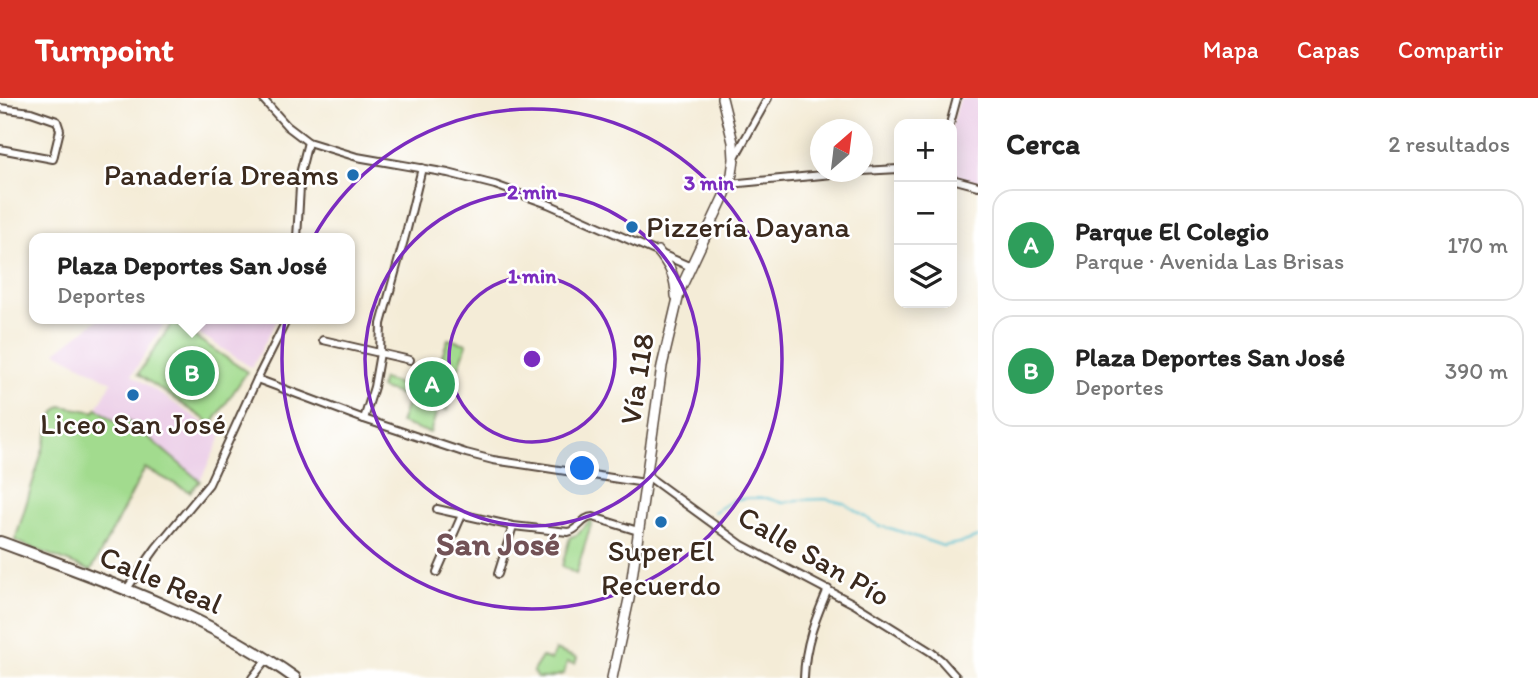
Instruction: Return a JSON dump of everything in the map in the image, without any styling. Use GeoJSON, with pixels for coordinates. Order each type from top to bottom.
{"type":"FeatureCollection","features":[{"type":"Feature","properties":{"kind":"main road","name":"Vía 118"},"geometry":{"type":"LineString","coordinates":[[612,678],[629,599],[662,366],[676,301],[729,184],[734,159],[733,142],[722,98]]}},
{"type":"Feature","properties":{"kind":"main road"},"geometry":{"type":"LineString","coordinates":[[657,251],[674,275],[676,301]]}},
{"type":"Feature","properties":{"kind":"main road","name":"Calle Real"},"geometry":{"type":"LineString","coordinates":[[0,542],[126,590],[205,624],[268,659],[295,678]]}},
{"type":"Feature","properties":{"kind":"street"},"geometry":{"type":"LineString","coordinates":[[262,98],[287,126],[308,142],[357,157],[422,168],[523,194],[691,267]]}},
{"type":"Feature","properties":{"kind":"street"},"geometry":{"type":"LineString","coordinates":[[734,159],[768,98]]}},
{"type":"Feature","properties":{"kind":"street"},"geometry":{"type":"LineString","coordinates":[[951,119],[957,98]]}},
{"type":"Feature","properties":{"kind":"street"},"geometry":{"type":"LineString","coordinates":[[0,108],[32,112],[57,121],[60,130],[53,159],[0,149]]}},
{"type":"Feature","properties":{"kind":"street"},"geometry":{"type":"LineString","coordinates":[[297,233],[301,170],[308,142]]}},
{"type":"Feature","properties":{"kind":"street"},"geometry":{"type":"LineString","coordinates":[[364,419],[374,387],[380,353],[381,324],[422,168]]}},
{"type":"Feature","properties":{"kind":"street"},"geometry":{"type":"LineString","coordinates":[[873,170],[894,169]]}},
{"type":"Feature","properties":{"kind":"street"},"geometry":{"type":"LineString","coordinates":[[729,184],[810,176]]}},
{"type":"Feature","properties":{"kind":"street"},"geometry":{"type":"LineString","coordinates":[[957,180],[978,186]]}},
{"type":"Feature","properties":{"kind":"street"},"geometry":{"type":"LineString","coordinates":[[126,590],[156,548],[209,484],[284,324]]}},
{"type":"Feature","properties":{"kind":"street"},"geometry":{"type":"LineString","coordinates":[[323,340],[410,360]]}},
{"type":"Feature","properties":{"kind":"street"},"geometry":{"type":"LineString","coordinates":[[257,379],[364,419],[493,460],[645,479]]}},
{"type":"Feature","properties":{"kind":"street","name":"Calle San Pío"},"geometry":{"type":"LineString","coordinates":[[645,479],[742,545],[828,589],[931,652],[957,678]]}},
{"type":"Feature","properties":{"kind":"street"},"geometry":{"type":"LineString","coordinates":[[438,509],[513,526],[568,532],[573,531],[588,517],[593,517],[638,531]]}},
{"type":"Feature","properties":{"kind":"street"},"geometry":{"type":"LineString","coordinates":[[437,572],[462,515]]}},
{"type":"Feature","properties":{"kind":"street"},"geometry":{"type":"LineString","coordinates":[[498,573],[513,526]]}},
{"type":"Feature","properties":{"kind":"street"},"geometry":{"type":"LineString","coordinates":[[804,678],[808,641],[828,589]]}},
{"type":"Feature","properties":{"kind":"street"},"geometry":{"type":"LineString","coordinates":[[252,678],[268,659]]}},
{"type":"Feature","properties":{"kind":"shaded area"},"geometry":{"type":"Polygon","coordinates":[[[960,98],[978,98],[978,182],[957,176],[957,119],[954,119],[960,98]]]}},
{"type":"Feature","properties":{"kind":"shaded area","name":"Liceo San José"},"geometry":{"type":"Polygon","coordinates":[[[92,324],[164,324],[132,375],[222,435],[200,481],[123,416],[117,423],[97,408],[112,382],[56,352],[92,324]]]}},
{"type":"Feature","properties":{"kind":"shaded area"},"geometry":{"type":"Polygon","coordinates":[[[185,324],[274,324],[252,368],[185,324]]]}},
{"type":"Feature","properties":{"kind":"green space"},"geometry":{"type":"Polygon","coordinates":[[[172,324],[176,324],[247,372],[212,424],[138,374],[172,324]]]}},
{"type":"Feature","properties":{"kind":"green space"},"geometry":{"type":"Polygon","coordinates":[[[448,339],[467,344],[447,410],[438,408],[430,433],[400,423],[409,398],[380,388],[383,379],[409,387],[412,381],[418,379],[418,372],[423,368],[424,362],[438,366],[448,339]]]}},
{"type":"Feature","properties":{"kind":"green space"},"geometry":{"type":"Polygon","coordinates":[[[61,406],[95,412],[97,408],[117,423],[123,416],[200,481],[190,492],[145,468],[91,571],[15,541],[52,419],[61,406]]]}},
{"type":"Feature","properties":{"kind":"green space"},"geometry":{"type":"Polygon","coordinates":[[[592,521],[576,574],[562,566],[570,537],[577,535],[592,521]]]}},
{"type":"Feature","properties":{"kind":"green space"},"geometry":{"type":"Polygon","coordinates":[[[555,650],[577,658],[575,664],[567,662],[564,674],[537,678],[533,671],[542,657],[551,660],[555,650]]]}},
{"type":"Feature","properties":{"kind":"waterway"},"geometry":{"type":"LineString","coordinates":[[714,512],[733,500],[748,498],[766,498],[783,503],[825,499],[844,503],[879,526],[943,546],[978,537]]}},
{"type":"Feature","properties":{"kind":"place","name":"Panadería Dreams"},"geometry":{"type":"Point","coordinates":[353,175]}},
{"type":"Feature","properties":{"kind":"place","name":"Pizzería Dayana"},"geometry":{"type":"Point","coordinates":[632,227]}},
{"type":"Feature","properties":{"kind":"place","name":"Plaza Deportes San José"},"geometry":{"type":"Point","coordinates":[192,373]}},
{"type":"Feature","properties":{"kind":"place","name":"Parque El Colegio"},"geometry":{"type":"Point","coordinates":[432,384]}},
{"type":"Feature","properties":{"kind":"place","name":"Liceo San José"},"geometry":{"type":"Point","coordinates":[133,395]}},
{"type":"Feature","properties":{"kind":"place","name":"Super El Recuerdo"},"geometry":{"type":"Point","coordinates":[661,522]}},
{"type":"Feature","properties":{"kind":"district","name":"San José"},"geometry":{"type":"Point","coordinates":[498,543]}}]}
